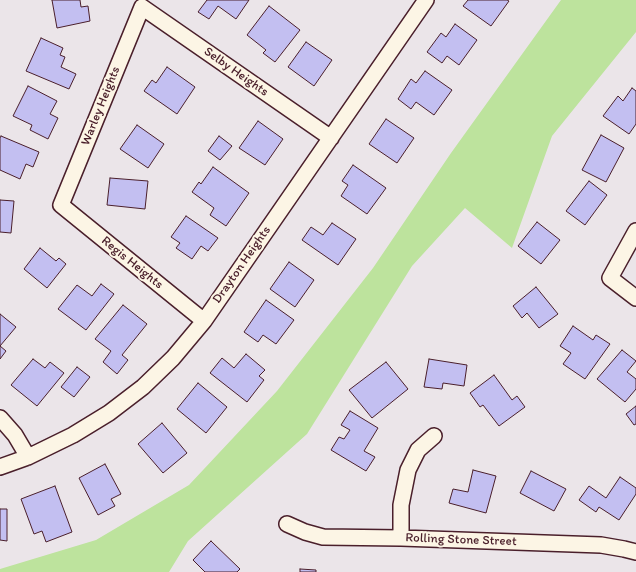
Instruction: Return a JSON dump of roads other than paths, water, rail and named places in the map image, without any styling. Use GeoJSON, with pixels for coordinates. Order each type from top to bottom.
{"type":"FeatureCollection","features":[{"type":"Feature","properties":{"kind":"street","name":"Drayton Heights"},"geometry":{"type":"LineString","coordinates":[[0,467],[28,457],[74,436],[109,413],[143,387],[173,358],[204,321],[426,0]]}},
{"type":"Feature","properties":{"kind":"street","name":"Selby Heights"},"geometry":{"type":"LineString","coordinates":[[142,7],[330,138]]}},
{"type":"Feature","properties":{"kind":"street","name":"Warley Heights"},"geometry":{"type":"LineString","coordinates":[[61,205],[142,7]]}},
{"type":"Feature","properties":{"kind":"street","name":"Regis Heights"},"geometry":{"type":"LineString","coordinates":[[61,205],[204,321]]}},
{"type":"Feature","properties":{"kind":"street"},"geometry":{"type":"LineString","coordinates":[[636,231],[610,278],[636,298]]}},
{"type":"Feature","properties":{"kind":"street"},"geometry":{"type":"LineString","coordinates":[[0,418],[15,435],[28,457]]}},
{"type":"Feature","properties":{"kind":"street"},"geometry":{"type":"LineString","coordinates":[[401,538],[401,505],[408,470],[418,450],[434,436]]}},
{"type":"Feature","properties":{"kind":"street","name":"Rolling Stone Street"},"geometry":{"type":"LineString","coordinates":[[287,524],[305,532],[323,537],[401,538],[601,545],[636,552]]}}]}
